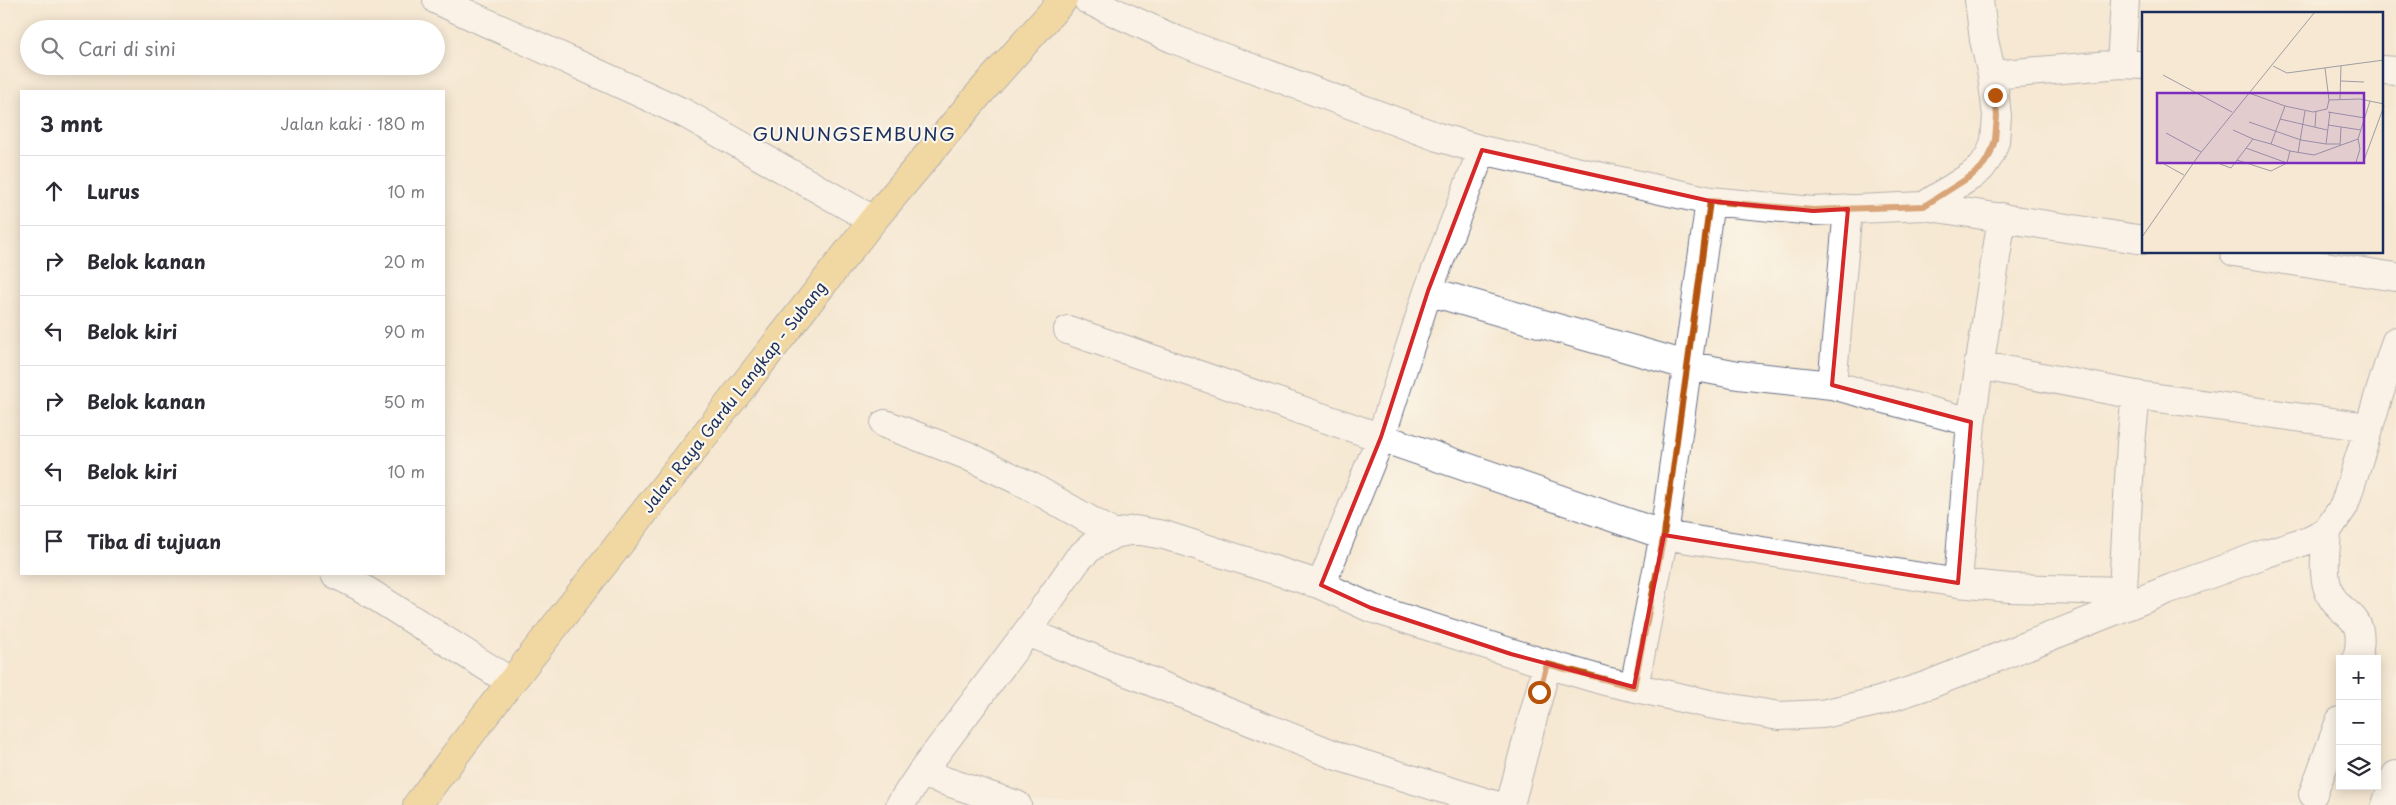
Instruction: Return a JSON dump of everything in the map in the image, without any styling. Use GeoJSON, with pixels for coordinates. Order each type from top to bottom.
{"type":"FeatureCollection","features":[{"type":"Feature","properties":{"kind":"main road","name":"Jalan Raya Gardu Langkap - Subang"},"geometry":{"type":"LineString","coordinates":[[418,805],[511,682],[873,220],[980,93],[1063,0]]}},
{"type":"Feature","properties":{"kind":"street"},"geometry":{"type":"LineString","coordinates":[[437,0],[684,113],[873,220]]}},
{"type":"Feature","properties":{"kind":"street"},"geometry":{"type":"LineString","coordinates":[[1924,206],[1981,168],[1990,155],[1995,140],[1997,116],[1980,0]]}},
{"type":"Feature","properties":{"kind":"street"},"geometry":{"type":"LineString","coordinates":[[1992,75],[2132,65],[2125,0]]}},
{"type":"Feature","properties":{"kind":"street"},"geometry":{"type":"LineString","coordinates":[[1101,5],[1176,40],[1438,137],[1482,150],[1710,201],[1813,210],[1924,206],[2002,217],[2048,227],[2142,240]]}},
{"type":"Feature","properties":{"kind":"street"},"geometry":{"type":"LineString","coordinates":[[1320,585],[1381,437],[1428,291],[1482,150]]}},
{"type":"Feature","properties":{"kind":"street"},"geometry":{"type":"LineString","coordinates":[[1634,687],[1664,535],[1710,201]]}},
{"type":"Feature","properties":{"kind":"street"},"geometry":{"type":"LineString","coordinates":[[1832,385],[1848,209]]}},
{"type":"Feature","properties":{"kind":"street"},"geometry":{"type":"LineString","coordinates":[[1958,583],[1971,422],[2002,217]]}},
{"type":"Feature","properties":{"kind":"street"},"geometry":{"type":"LineString","coordinates":[[2247,254],[2396,277]]}},
{"type":"Feature","properties":{"kind":"street"},"geometry":{"type":"LineString","coordinates":[[1428,291],[1686,366],[1738,375],[1832,385],[1971,422]]}},
{"type":"Feature","properties":{"kind":"street"},"geometry":{"type":"LineString","coordinates":[[1068,330],[1664,535],[1958,583],[2122,600]]}},
{"type":"Feature","properties":{"kind":"street"},"geometry":{"type":"LineString","coordinates":[[900,805],[921,773],[1027,632],[1078,559],[1092,546],[1114,534],[1135,530],[1164,535],[1320,585],[1371,608],[1547,664],[1634,687],[1708,704],[1779,716],[1822,714],[1876,702],[1928,685],[2122,600],[2308,540],[2327,531],[2344,506],[2396,341]]}},
{"type":"Feature","properties":{"kind":"street"},"geometry":{"type":"LineString","coordinates":[[1978,366],[2136,395],[2369,428]]}},
{"type":"Feature","properties":{"kind":"street"},"geometry":{"type":"LineString","coordinates":[[2122,600],[2131,443],[2136,395]]}},
{"type":"Feature","properties":{"kind":"street"},"geometry":{"type":"LineString","coordinates":[[885,424],[974,459],[1030,486],[1114,534]]}},
{"type":"Feature","properties":{"kind":"street"},"geometry":{"type":"LineString","coordinates":[[2327,531],[2325,573],[2327,584],[2333,598],[2358,624],[2360,637],[2358,655]]}},
{"type":"Feature","properties":{"kind":"street"},"geometry":{"type":"LineString","coordinates":[[337,575],[359,586],[511,682]]}},
{"type":"Feature","properties":{"kind":"street"},"geometry":{"type":"LineString","coordinates":[[1027,632],[1340,757],[1495,805]]}},
{"type":"Feature","properties":{"kind":"street"},"geometry":{"type":"LineString","coordinates":[[1510,805],[1547,664]]}},
{"type":"Feature","properties":{"kind":"street"},"geometry":{"type":"LineString","coordinates":[[2314,794],[2336,732]]}},
{"type":"Feature","properties":{"kind":"street"},"geometry":{"type":"LineString","coordinates":[[921,773],[1017,805]]}},
{"type":"Feature","properties":{"kind":"street"},"geometry":{"type":"LineString","coordinates":[[2386,805],[2396,775]]}},
{"type":"Feature","properties":{"kind":"highlighted area"},"geometry":{"type":"Polygon","coordinates":[[[1482,150],[1710,201],[1813,211],[1848,209],[1832,385],[1971,422],[1958,583],[1664,535],[1634,687],[1511,654],[1371,608],[1321,585],[1381,437],[1428,291],[1482,150]]]}},
{"type":"Feature","properties":{"kind":"district","name":"GUNUNGSEMBUNG"},"geometry":{"type":"Point","coordinates":[854,134]}},
{"type":"Feature","properties":{"kind":"route"},"geometry":{"type":"LineString","coordinates":[[1539,692],[1547,664],[1605,681],[1634,687],[1664,535],[1710,201],[1813,210],[1924,206],[1971,176],[1981,168],[1990,155],[1995,140],[1997,116],[1995,95]]}}]}
